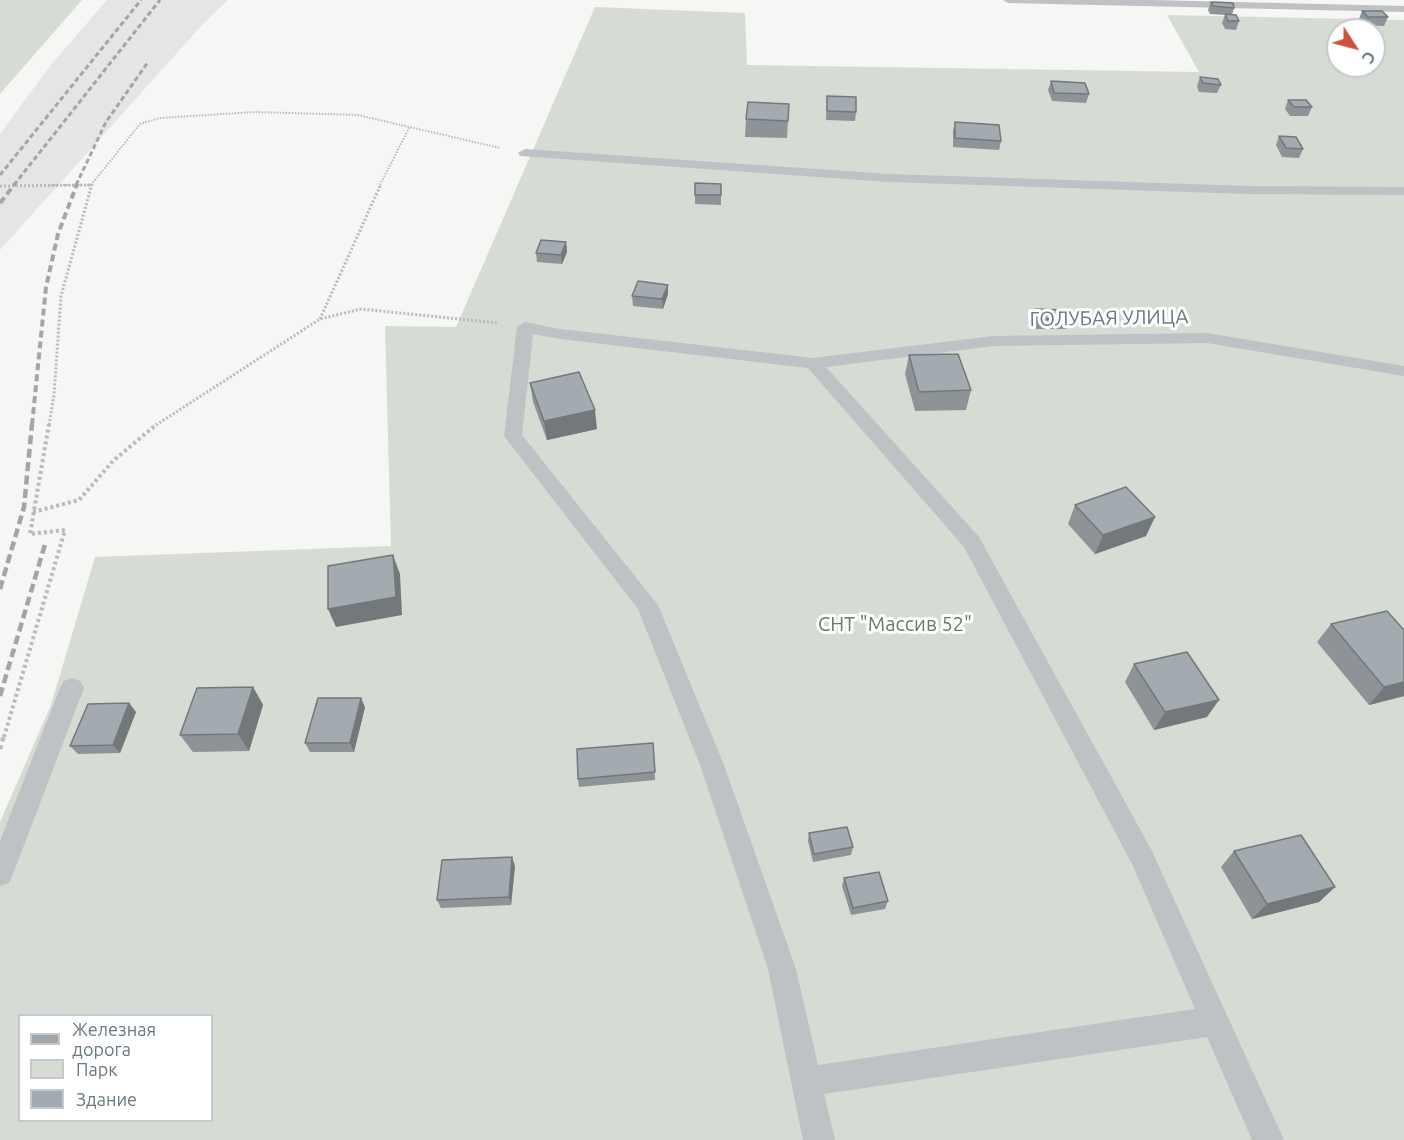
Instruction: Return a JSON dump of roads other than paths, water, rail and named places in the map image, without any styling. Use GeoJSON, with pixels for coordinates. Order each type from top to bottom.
{"type":"FeatureCollection","features":[{"type":"Feature","properties":{"kind":"lane"},"geometry":{"type":"LineString","coordinates":[[1008,0],[1404,9]]}},
{"type":"Feature","properties":{"kind":"lane"},"geometry":{"type":"LineString","coordinates":[[525,153],[889,178],[1248,190],[1404,191]]}},
{"type":"Feature","properties":{"kind":"lane","name":"ГОЛУБАЯ УЛИЦА"},"geometry":{"type":"LineString","coordinates":[[806,1082],[783,969],[712,765],[647,605],[513,436],[525,327],[560,334],[813,363],[993,341],[1207,338],[1404,371]]}},
{"type":"Feature","properties":{"kind":"lane"},"geometry":{"type":"LineString","coordinates":[[813,363],[972,542],[1142,858],[1268,1140]]}},
{"type":"Feature","properties":{"kind":"lane"},"geometry":{"type":"LineString","coordinates":[[0,874],[72,687]]}},
{"type":"Feature","properties":{"kind":"lane"},"geometry":{"type":"LineString","coordinates":[[819,1140],[806,1082],[1215,1021]]}},
{"type":"Feature","properties":{"kind":"railway"},"geometry":{"type":"LineString","coordinates":[[0,175],[141,0]]}},
{"type":"Feature","properties":{"kind":"railway"},"geometry":{"type":"LineString","coordinates":[[14,185],[160,0]]}},
{"type":"Feature","properties":{"kind":"railway"},"geometry":{"type":"LineString","coordinates":[[76,185],[106,122],[148,62]]}},
{"type":"Feature","properties":{"kind":"railway"},"geometry":{"type":"LineString","coordinates":[[0,203],[15,184]]}},
{"type":"Feature","properties":{"kind":"railway"},"geometry":{"type":"LineString","coordinates":[[32,425],[46,287],[58,234],[77,184]]}},
{"type":"Feature","properties":{"kind":"railway"},"geometry":{"type":"LineString","coordinates":[[0,589],[24,507],[32,424]]}},
{"type":"Feature","properties":{"kind":"railway"},"geometry":{"type":"LineString","coordinates":[[0,696],[46,541]]}},
{"type":"Feature","properties":{"kind":"park label","name":"СНТ \"Массив 52\""},"geometry":{"type":"Point","coordinates":[895,624]}}]}
